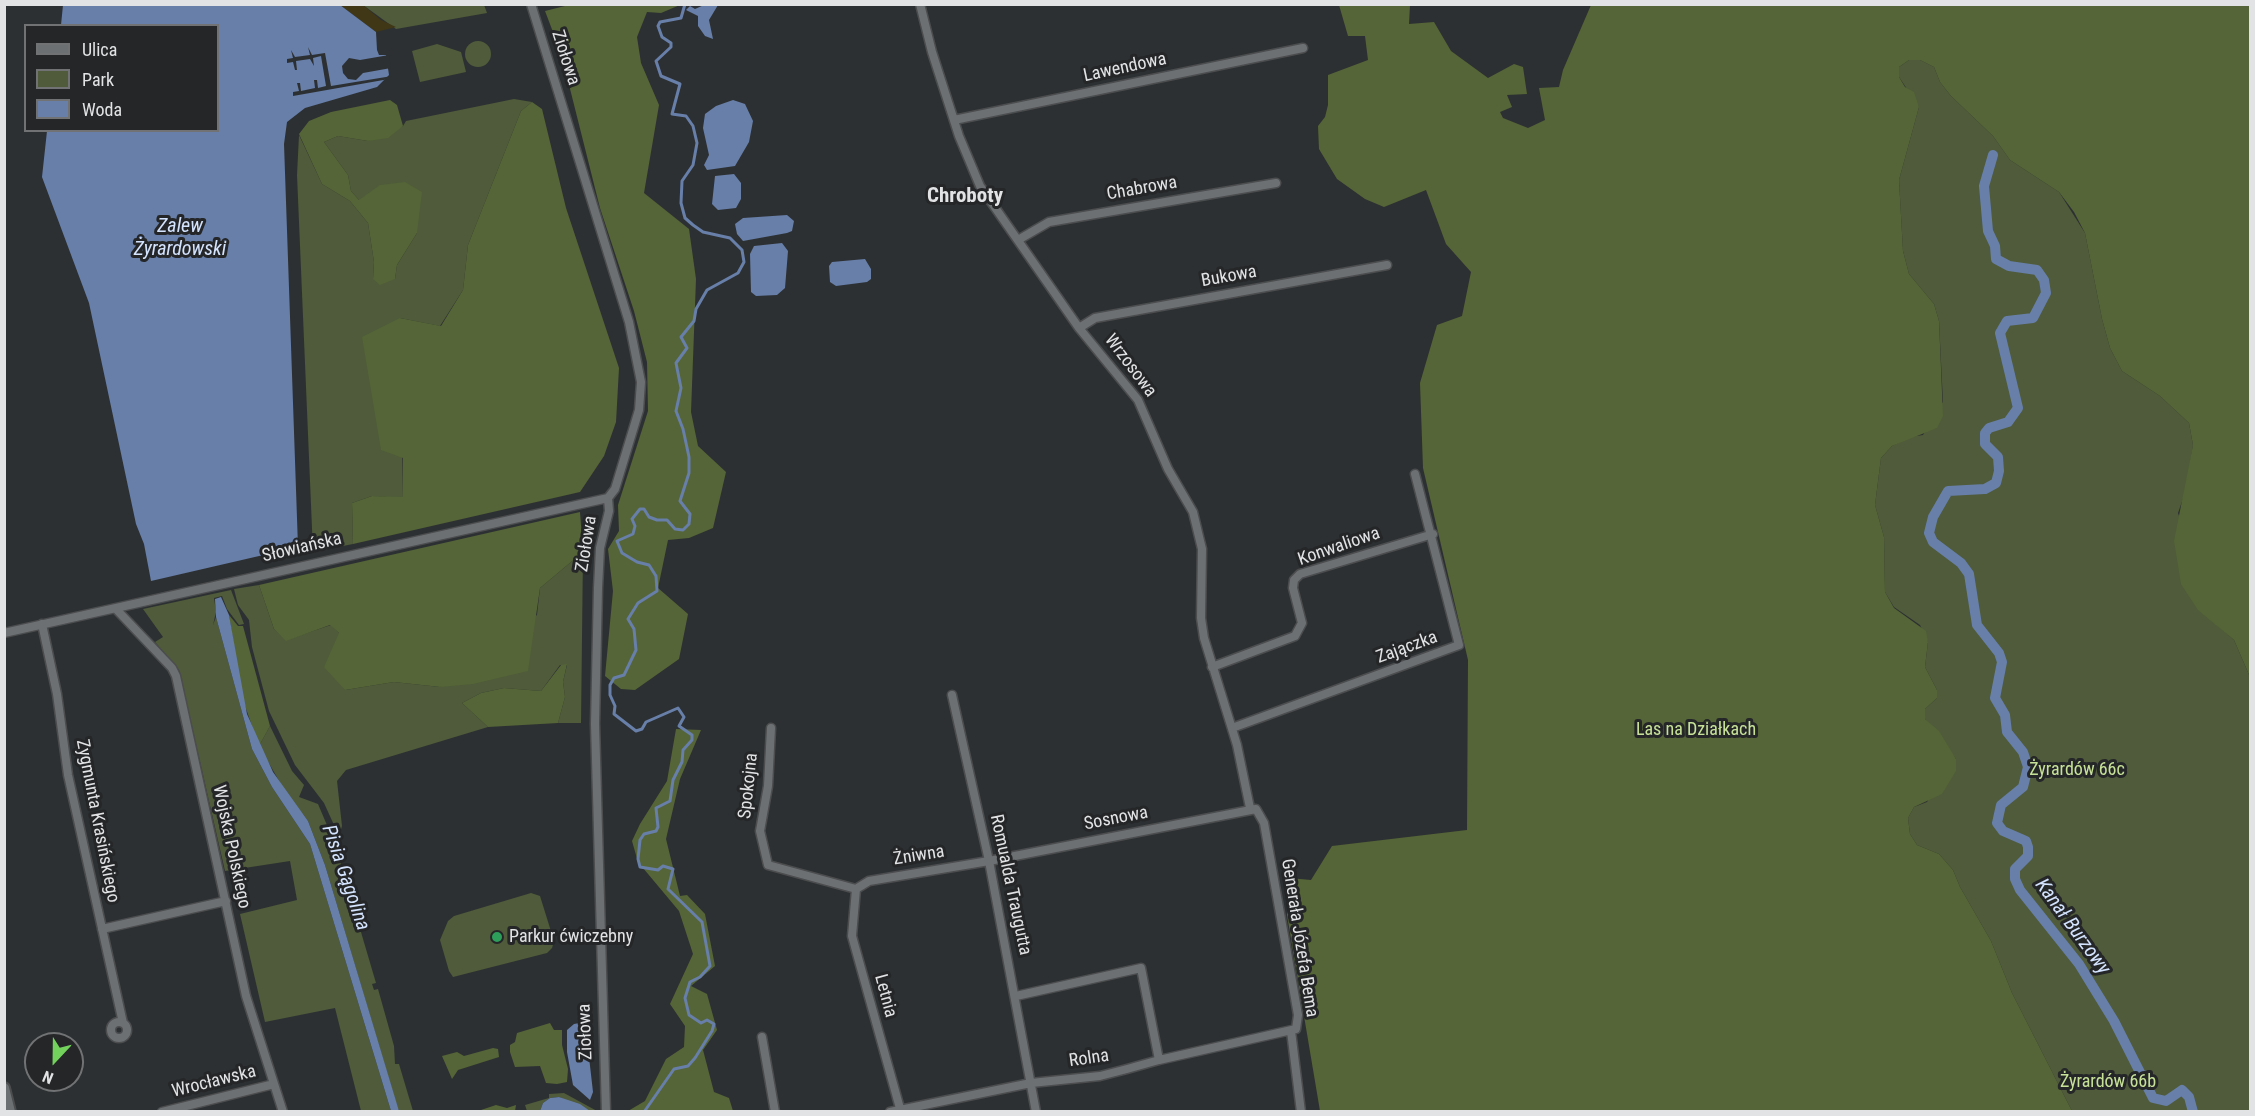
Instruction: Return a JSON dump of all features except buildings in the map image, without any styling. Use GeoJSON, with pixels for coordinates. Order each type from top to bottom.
{"type":"FeatureCollection","features":[{"type":"Feature","properties":{"kind":"street","name":"Ziołowa"},"geometry":{"type":"LineString","coordinates":[[531,4],[629,322],[641,382],[639,410],[615,489],[608,498],[609,511],[600,548],[595,724],[606,1112]]}},
{"type":"Feature","properties":{"kind":"street","name":"Wrzosowa"},"geometry":{"type":"LineString","coordinates":[[920,4],[932,52],[954,120],[980,186],[1079,328],[1138,400],[1168,469],[1193,513],[1202,549],[1201,618],[1212,667],[1232,728],[1250,808]]}},
{"type":"Feature","properties":{"kind":"street","name":"Lawendowa"},"geometry":{"type":"LineString","coordinates":[[954,120],[1303,48]]}},
{"type":"Feature","properties":{"kind":"street","name":"Chabrowa"},"geometry":{"type":"LineString","coordinates":[[1018,240],[1049,222],[1276,183]]}},
{"type":"Feature","properties":{"kind":"street","name":"Bukowa"},"geometry":{"type":"LineString","coordinates":[[1079,328],[1095,318],[1386,265]]}},
{"type":"Feature","properties":{"kind":"street","name":"Zajączka"},"geometry":{"type":"LineString","coordinates":[[1232,728],[1459,645],[1433,534],[1416,474]]}},
{"type":"Feature","properties":{"kind":"street","name":"Słowiańska"},"geometry":{"type":"LineString","coordinates":[[4,633],[608,498]]}},
{"type":"Feature","properties":{"kind":"street","name":"Konwaliowa"},"geometry":{"type":"LineString","coordinates":[[1212,667],[1295,636],[1302,623],[1293,588],[1294,580],[1300,574],[1433,534]]}},
{"type":"Feature","properties":{"kind":"street","name":"Wojska Polskiego"},"geometry":{"type":"LineString","coordinates":[[116,609],[175,672],[246,996],[283,1112]]}},
{"type":"Feature","properties":{"kind":"street","name":"Zygmunta Krasińskiego"},"geometry":{"type":"LineString","coordinates":[[42,624],[57,694],[68,775],[123,1023]]}},
{"type":"Feature","properties":{"kind":"street","name":"Romualda Traugutta"},"geometry":{"type":"LineString","coordinates":[[952,695],[989,861],[1036,1112]]}},
{"type":"Feature","properties":{"kind":"street","name":"Spokojna"},"geometry":{"type":"LineString","coordinates":[[771,728],[768,786],[760,831],[768,865],[856,889]]}},
{"type":"Feature","properties":{"kind":"street","name":"Sosnowa"},"geometry":{"type":"LineString","coordinates":[[989,861],[1250,808]]}},
{"type":"Feature","properties":{"kind":"street","name":"Generała Józefa Bema"},"geometry":{"type":"LineString","coordinates":[[1250,808],[1258,811],[1263,823],[1299,1021],[1298,1027],[1291,1031],[1301,1112]]}},
{"type":"Feature","properties":{"kind":"street","name":"Żniwna"},"geometry":{"type":"LineString","coordinates":[[856,889],[868,881],[989,861]]}},
{"type":"Feature","properties":{"kind":"street","name":"Letnia"},"geometry":{"type":"LineString","coordinates":[[856,889],[852,936],[901,1110]]}},
{"type":"Feature","properties":{"kind":"street"},"geometry":{"type":"LineString","coordinates":[[102,929],[226,901]]}},
{"type":"Feature","properties":{"kind":"street"},"geometry":{"type":"LineString","coordinates":[[1016,996],[1141,968],[1160,1059]]}},
{"type":"Feature","properties":{"kind":"street","name":"Rolna"},"geometry":{"type":"LineString","coordinates":[[890,1112],[1031,1083],[1100,1076],[1160,1059],[1291,1031]]}},
{"type":"Feature","properties":{"kind":"street"},"geometry":{"type":"LineString","coordinates":[[762,1037],[775,1112]]}},
{"type":"Feature","properties":{"kind":"street","name":"Wrocławska"},"geometry":{"type":"LineString","coordinates":[[162,1112],[274,1084]]}},
{"type":"Feature","properties":{"kind":"street"},"geometry":{"type":"LineString","coordinates":[[4,1088],[10,1112]]}},
{"type":"Feature","properties":{"kind":"green space"},"geometry":{"type":"Polygon","coordinates":[[[363,5],[484,5],[487,13],[396,29],[363,5]]]}},
{"type":"Feature","properties":{"kind":"green space"},"geometry":{"type":"Polygon","coordinates":[[[569,5],[680,5],[661,13],[647,12],[637,37],[641,63],[659,105],[644,193],[689,229],[696,279],[691,412],[698,446],[726,472],[713,528],[689,538],[668,540],[658,588],[688,614],[679,659],[635,690],[621,689],[605,676],[613,591],[608,549],[619,531],[618,505],[648,411],[647,362],[634,311],[600,208],[561,53],[545,11],[569,5]]]}},
{"type":"Feature","properties":{"kind":"green space","name":"Las na Działkach"},"geometry":{"type":"Polygon","coordinates":[[[1339,5],[1410,5],[1409,24],[1434,22],[1451,51],[1488,78],[1514,64],[1523,67],[1527,94],[1507,95],[1512,107],[1500,112],[1503,118],[1528,128],[1545,120],[1539,88],[1559,87],[1563,70],[1591,5],[2250,5],[2250,677],[2234,640],[2198,610],[2181,584],[2174,541],[2193,445],[2189,423],[2160,396],[2122,371],[2110,348],[2085,233],[2074,212],[2059,192],[2010,160],[1993,136],[1951,96],[1940,82],[1934,67],[1920,60],[1909,60],[1899,67],[1899,77],[1905,87],[1914,92],[1919,107],[1899,180],[1903,251],[1909,274],[1934,304],[1939,321],[1943,416],[1937,428],[1892,446],[1881,458],[1875,505],[1884,537],[1885,592],[1894,608],[1926,631],[1928,642],[1925,667],[1937,690],[1937,698],[1925,709],[1925,719],[1939,731],[1956,759],[1956,771],[1942,794],[1914,807],[1908,818],[1910,834],[1917,845],[1939,854],[1953,870],[1960,887],[1991,941],[2012,993],[2072,1111],[1320,1111],[1287,915],[1289,878],[1311,880],[1332,846],[1467,830],[1468,660],[1423,468],[1420,383],[1437,325],[1462,316],[1471,272],[1446,244],[1426,190],[1384,207],[1365,199],[1337,179],[1319,149],[1318,126],[1325,117],[1328,105],[1328,75],[1368,60],[1365,36],[1348,36],[1339,5]]]}},
{"type":"Feature","properties":{"kind":"green space"},"geometry":{"type":"Polygon","coordinates":[[[478,41],[487,45],[491,54],[487,63],[478,67],[469,63],[465,54],[469,45],[478,41]]]}},
{"type":"Feature","properties":{"kind":"green space"},"geometry":{"type":"Polygon","coordinates":[[[437,44],[461,52],[466,72],[420,82],[412,51],[437,44]]]}},
{"type":"Feature","properties":{"kind":"green space"},"geometry":{"type":"Polygon","coordinates":[[[1909,60],[1920,60],[1934,67],[1940,82],[1951,96],[1993,136],[2010,160],[2059,192],[2085,233],[2102,319],[2110,348],[2122,371],[2160,396],[2189,423],[2193,445],[2186,490],[2178,513],[2217,625],[2234,640],[2250,677],[2250,1111],[2072,1111],[2012,993],[1991,941],[1960,887],[1953,870],[1939,854],[1917,845],[1910,834],[1908,818],[1914,807],[1927,802],[1956,759],[1925,719],[1925,709],[1937,698],[1937,690],[1925,667],[1928,642],[1920,625],[1894,607],[1885,592],[1884,537],[1875,505],[1881,458],[1892,446],[1910,437],[1923,435],[1943,402],[1939,321],[1934,304],[1909,274],[1903,251],[1899,180],[1919,107],[1899,77],[1899,67],[1909,60]]]}},
{"type":"Feature","properties":{"kind":"green space"},"geometry":{"type":"Polygon","coordinates":[[[514,99],[532,102],[521,111],[468,245],[463,290],[440,326],[400,318],[403,498],[372,496],[352,503],[353,544],[313,552],[297,175],[299,135],[322,184],[350,201],[368,223],[374,262],[373,279],[395,279],[397,265],[417,233],[359,200],[351,191],[348,175],[324,142],[338,136],[368,141],[403,126],[406,121],[514,99]]]}},
{"type":"Feature","properties":{"kind":"green space"},"geometry":{"type":"Polygon","coordinates":[[[390,100],[397,105],[403,126],[388,138],[368,141],[338,136],[324,142],[348,175],[351,191],[359,200],[380,185],[405,182],[422,192],[417,233],[397,265],[395,279],[380,285],[373,279],[374,262],[368,223],[350,201],[322,184],[299,134],[309,121],[331,112],[390,100]]]}},
{"type":"Feature","properties":{"kind":"green space"},"geometry":{"type":"Polygon","coordinates":[[[532,102],[542,109],[566,208],[619,368],[616,422],[604,456],[580,492],[353,544],[352,503],[372,496],[403,497],[403,458],[381,450],[362,337],[400,318],[441,326],[463,290],[468,245],[521,111],[532,102]]]}},
{"type":"Feature","properties":{"kind":"green space"},"geometry":{"type":"Polygon","coordinates":[[[580,512],[583,552],[540,588],[528,671],[473,684],[440,687],[394,682],[345,690],[324,667],[339,633],[330,625],[286,641],[274,629],[259,585],[580,512]]]}},
{"type":"Feature","properties":{"kind":"green space"},"geometry":{"type":"Polygon","coordinates":[[[583,552],[581,723],[558,723],[565,697],[563,682],[567,665],[560,665],[541,691],[504,688],[481,693],[462,703],[488,727],[346,770],[337,781],[342,826],[339,836],[324,803],[295,765],[269,711],[252,647],[249,620],[238,605],[234,589],[259,585],[274,629],[286,640],[331,625],[339,633],[345,690],[394,682],[440,687],[537,615],[540,588],[583,552]]]}},
{"type":"Feature","properties":{"kind":"green space"},"geometry":{"type":"Polygon","coordinates":[[[231,590],[244,624],[239,625],[227,609],[222,596],[214,598],[216,612],[213,625],[216,617],[252,749],[272,787],[310,844],[391,1111],[361,1111],[335,1008],[265,1022],[240,914],[297,900],[290,861],[225,871],[179,670],[155,642],[163,637],[143,609],[231,590]]]}},
{"type":"Feature","properties":{"kind":"green space"},"geometry":{"type":"Polygon","coordinates":[[[229,615],[238,626],[243,626],[270,726],[259,746],[242,697],[229,615]]]}},
{"type":"Feature","properties":{"kind":"green space"},"geometry":{"type":"Polygon","coordinates":[[[567,664],[563,682],[565,697],[558,723],[488,727],[462,703],[481,693],[504,688],[541,691],[561,665],[567,664]]]}},
{"type":"Feature","properties":{"kind":"green space"},"geometry":{"type":"Polygon","coordinates":[[[270,726],[292,771],[304,785],[299,797],[318,804],[335,844],[376,983],[372,984],[374,990],[378,989],[394,1046],[395,1064],[399,1064],[413,1111],[399,1111],[397,1106],[325,865],[308,821],[285,791],[259,746],[270,726]]]}},
{"type":"Feature","properties":{"kind":"green space"},"geometry":{"type":"Polygon","coordinates":[[[676,729],[701,730],[680,779],[666,839],[680,896],[687,895],[705,914],[715,966],[691,986],[707,994],[717,1030],[703,1050],[714,1092],[729,1098],[733,1111],[628,1111],[645,1101],[666,1059],[684,1047],[685,1026],[670,1004],[693,954],[679,911],[638,862],[632,841],[667,781],[676,729]]]}},
{"type":"Feature","properties":{"kind":"green space","name":"Parkur ćwiczebny"},"geometry":{"type":"Polygon","coordinates":[[[531,893],[540,896],[554,941],[552,948],[547,953],[453,977],[440,940],[448,921],[454,916],[531,893]]]}},
{"type":"Feature","properties":{"kind":"green space"},"geometry":{"type":"Polygon","coordinates":[[[550,1023],[554,1030],[562,1030],[562,1045],[568,1069],[567,1082],[557,1084],[546,1083],[540,1066],[515,1067],[510,1052],[510,1045],[515,1042],[517,1033],[550,1023]]]}},
{"type":"Feature","properties":{"kind":"green space"},"geometry":{"type":"Polygon","coordinates":[[[493,1048],[498,1049],[499,1057],[458,1070],[452,1079],[442,1056],[457,1052],[464,1056],[493,1048]]]}},
{"type":"Feature","properties":{"kind":"green space"},"geometry":{"type":"Polygon","coordinates":[[[564,1093],[597,1111],[590,1111],[559,1097],[550,1098],[543,1103],[540,1111],[527,1111],[525,1105],[549,1098],[549,1094],[564,1093]]]}},
{"type":"Feature","properties":{"kind":"green space"},"geometry":{"type":"Polygon","coordinates":[[[496,1105],[507,1108],[516,1105],[515,1111],[478,1111],[496,1105]]]}},
{"type":"Feature","properties":{"kind":"sand"},"geometry":{"type":"Polygon","coordinates":[[[340,5],[363,5],[381,20],[396,27],[376,32],[340,5]]]}},
{"type":"Feature","properties":{"kind":"water","name":"Zalew Żyrardowski"},"geometry":{"type":"Polygon","coordinates":[[[63,5],[340,5],[376,32],[377,50],[379,55],[386,55],[389,75],[377,87],[305,108],[287,122],[284,144],[298,547],[151,581],[144,544],[136,524],[89,303],[42,177],[47,132],[219,132],[219,24],[61,24],[63,5]]]}},
{"type":"Feature","properties":{"kind":"water"},"geometry":{"type":"Polygon","coordinates":[[[704,5],[718,5],[709,20],[713,39],[705,36],[698,26],[698,16],[686,10],[690,6],[695,9],[704,5]]]}},
{"type":"Feature","properties":{"kind":"water"},"geometry":{"type":"Polygon","coordinates":[[[733,100],[745,104],[753,121],[749,142],[735,166],[707,170],[704,165],[709,155],[703,128],[705,114],[716,106],[733,100]]]}},
{"type":"Feature","properties":{"kind":"water"},"geometry":{"type":"Polygon","coordinates":[[[734,174],[741,183],[741,199],[736,208],[718,210],[712,204],[715,176],[734,174]]]}},
{"type":"Feature","properties":{"kind":"water"},"geometry":{"type":"Polygon","coordinates":[[[787,215],[794,221],[792,231],[787,233],[743,241],[737,234],[735,224],[743,218],[787,215]]]}},
{"type":"Feature","properties":{"kind":"water"},"geometry":{"type":"Polygon","coordinates":[[[782,243],[788,251],[785,288],[777,295],[756,296],[751,292],[750,254],[754,246],[782,243]]]}},
{"type":"Feature","properties":{"kind":"water"},"geometry":{"type":"Polygon","coordinates":[[[865,259],[871,269],[871,279],[867,282],[836,286],[830,282],[829,266],[832,262],[865,259]]]}},
{"type":"Feature","properties":{"kind":"water"},"geometry":{"type":"Polygon","coordinates":[[[221,597],[229,615],[247,714],[273,772],[308,821],[325,865],[399,1111],[391,1111],[310,844],[272,787],[252,749],[216,617],[215,599],[221,597]]]}},
{"type":"Feature","properties":{"kind":"water"},"geometry":{"type":"Polygon","coordinates":[[[585,1022],[593,1092],[590,1100],[573,1085],[567,1052],[567,1030],[574,1024],[585,1022]]]}},
{"type":"Feature","properties":{"kind":"water"},"geometry":{"type":"Polygon","coordinates":[[[559,1097],[580,1104],[590,1111],[540,1111],[543,1103],[550,1098],[559,1097]]]}},
{"type":"Feature","properties":{"kind":"pier"},"geometry":{"type":"Polygon","coordinates":[[[308,47],[312,55],[325,53],[331,86],[392,76],[389,79],[293,96],[293,92],[299,91],[297,83],[300,83],[301,91],[315,88],[314,80],[317,80],[318,88],[326,86],[321,56],[313,58],[314,66],[310,59],[296,61],[297,70],[293,62],[287,63],[287,59],[293,58],[291,50],[295,57],[310,55],[308,47]]]}},
{"type":"Feature","properties":{"kind":"pier"},"geometry":{"type":"Polygon","coordinates":[[[389,55],[391,68],[363,73],[356,80],[348,79],[343,73],[342,66],[349,58],[360,60],[389,55]]]}},
{"type":"Feature","properties":{"kind":"waterway"},"geometry":{"type":"LineString","coordinates":[[644,1112],[674,1069],[688,1066],[695,1058],[714,1024],[707,1020],[701,1023],[689,1015],[685,998],[690,982],[700,977],[710,966],[702,922],[668,889],[673,869],[663,866],[658,870],[640,867],[638,859],[640,840],[644,834],[656,831],[658,827],[656,808],[670,801],[673,780],[682,762],[683,750],[692,740],[692,735],[679,726],[684,717],[678,708],[646,722],[642,729],[636,731],[614,714],[615,706],[610,695],[610,685],[614,678],[624,675],[636,650],[634,629],[628,619],[638,603],[657,591],[656,576],[649,565],[637,562],[622,553],[617,541],[633,534],[635,526],[632,519],[640,509],[644,509],[649,517],[667,520],[675,529],[683,530],[689,524],[690,514],[680,501],[689,473],[689,457],[683,429],[676,411],[681,388],[676,363],[687,348],[681,337],[694,321],[696,309],[707,290],[738,273],[744,262],[742,250],[730,238],[703,232],[685,218],[681,203],[682,181],[693,165],[697,143],[693,126],[686,116],[672,114],[680,84],[661,76],[656,61],[671,47],[671,43],[662,37],[658,26],[660,22],[681,18],[685,4]]}},
{"type":"Feature","properties":{"kind":"waterway","name":"Kanał Burzowy"},"geometry":{"type":"LineString","coordinates":[[1993,155],[1984,186],[1988,231],[1995,246],[1996,259],[2009,266],[2037,270],[2044,280],[2046,293],[2033,318],[2007,321],[2000,333],[2018,408],[2008,422],[1989,428],[1985,433],[1985,444],[1998,457],[1999,471],[1996,483],[1985,489],[1948,491],[1933,517],[1929,533],[1933,542],[1961,563],[1969,574],[1977,625],[1999,653],[2002,662],[1995,698],[2005,715],[2007,732],[2023,752],[2028,767],[2023,787],[2001,805],[1997,823],[2003,831],[2026,841],[2028,856],[2015,869],[2015,879],[2020,890],[2079,964],[2114,1021],[2153,1098],[2166,1101],[2182,1090],[2189,1097],[2193,1112]]}},
{"type":"Feature","properties":{"kind":"place","name":"Parkur ćwiczebny"},"geometry":{"type":"Point","coordinates":[497,937]}},
{"type":"Feature","properties":{"kind":"district","name":"Chroboty"},"geometry":{"type":"Point","coordinates":[965,197]}},
{"type":"Feature","properties":{"kind":"park label","name":"Żyrardów 66c"},"geometry":{"type":"Point","coordinates":[2077,770]}},
{"type":"Feature","properties":{"kind":"park label","name":"Żyrardów 66b"},"geometry":{"type":"Point","coordinates":[2108,1082]}},
{"type":"Feature","properties":{"kind":"water label","name":"Pisia Gągolina"},"geometry":{"type":"Point","coordinates":[345,878]}}]}
